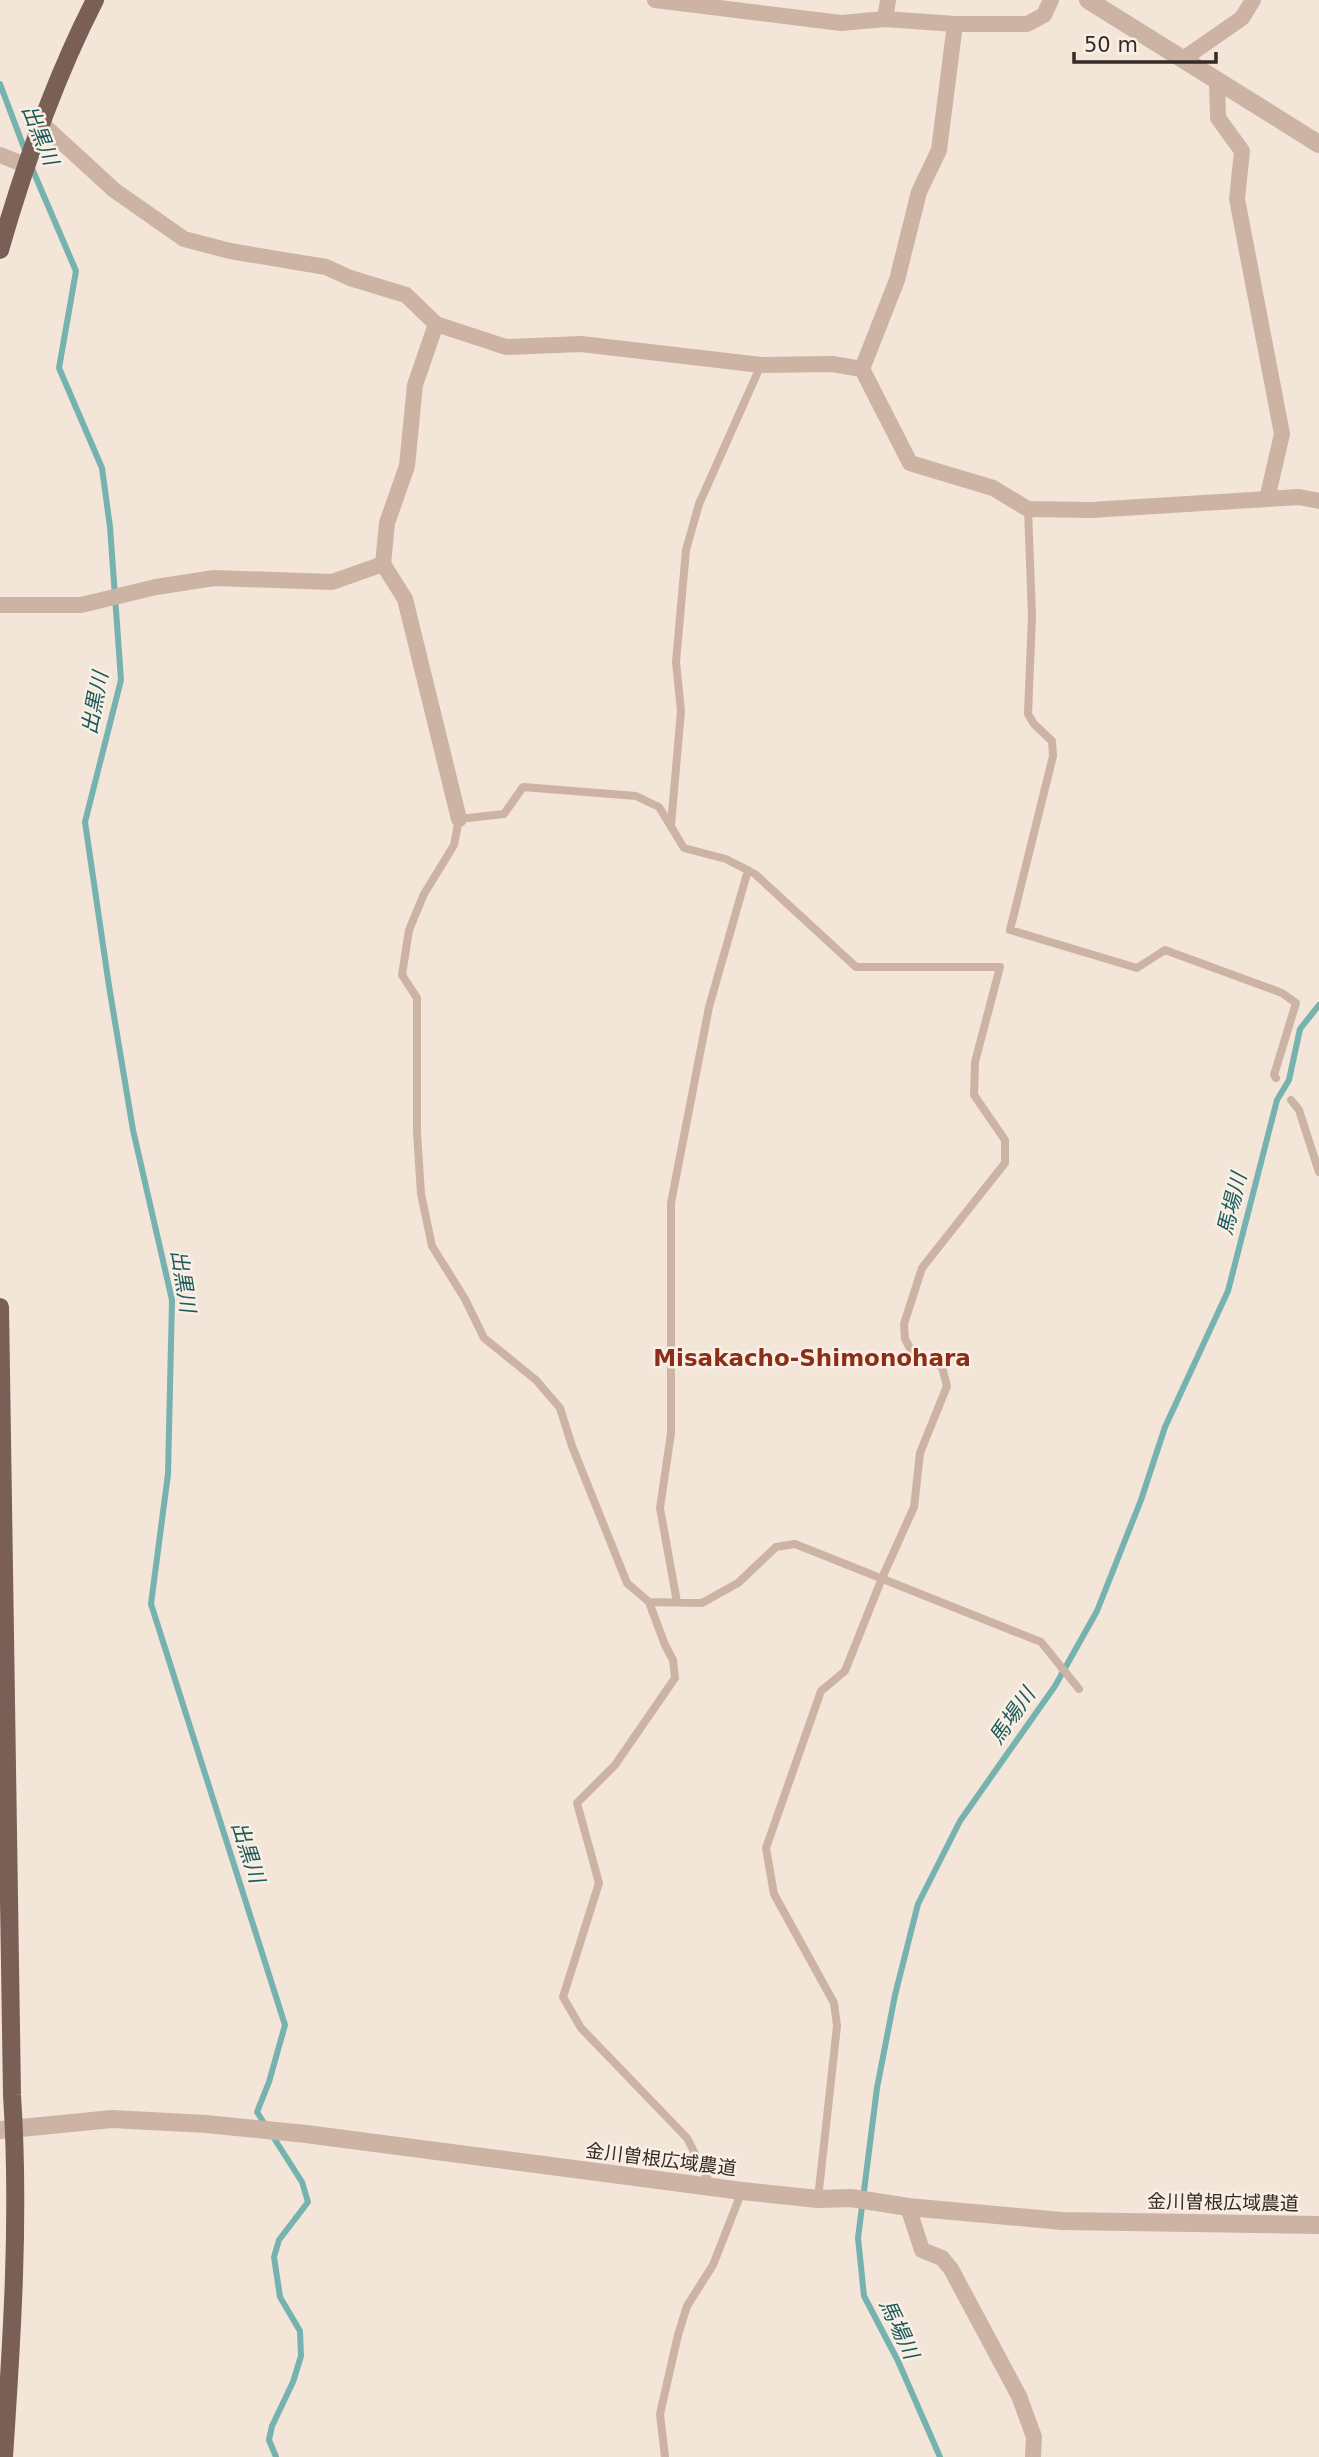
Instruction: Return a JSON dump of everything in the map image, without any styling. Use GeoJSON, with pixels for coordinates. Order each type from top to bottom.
{"type":"FeatureCollection","features":[{"type":"Feature","properties":{"kind":"main road"},"geometry":{"type":"LineString","coordinates":[[0,250],[40,122],[73,43],[95,0]]}},
{"type":"Feature","properties":{"kind":"main road"},"geometry":{"type":"LineString","coordinates":[[0,1307],[12,2095],[7,2130],[13,2283],[4,2457]]}},
{"type":"Feature","properties":{"kind":"street"},"geometry":{"type":"LineString","coordinates":[[654,0],[841,23],[885,19],[955,24],[1027,24],[1044,15],[1051,0]]}},
{"type":"Feature","properties":{"kind":"street"},"geometry":{"type":"LineString","coordinates":[[885,19],[888,0]]}},
{"type":"Feature","properties":{"kind":"street"},"geometry":{"type":"LineString","coordinates":[[1088,0],[1319,145]]}},
{"type":"Feature","properties":{"kind":"street"},"geometry":{"type":"LineString","coordinates":[[1183,59],[1242,18],[1253,0]]}},
{"type":"Feature","properties":{"kind":"street"},"geometry":{"type":"LineString","coordinates":[[955,24],[939,150],[919,192],[897,280],[862,369],[909,463],[993,488],[1028,509],[1091,510],[1299,497],[1319,502]]}},
{"type":"Feature","properties":{"kind":"street"},"geometry":{"type":"LineString","coordinates":[[1217,80],[1218,118],[1242,151],[1237,199],[1282,434],[1267,499]]}},
{"type":"Feature","properties":{"kind":"street"},"geometry":{"type":"LineString","coordinates":[[40,122],[114,190],[184,239],[230,251],[326,267],[350,278],[405,295],[436,324],[506,347],[581,344],[761,365],[832,364],[862,369]]}},
{"type":"Feature","properties":{"kind":"street"},"geometry":{"type":"LineString","coordinates":[[0,155],[25,164]]}},
{"type":"Feature","properties":{"kind":"street"},"geometry":{"type":"LineString","coordinates":[[436,324],[415,385],[407,466],[387,523],[383,564],[405,599],[459,819]]}},
{"type":"Feature","properties":{"kind":"street"},"geometry":{"type":"LineString","coordinates":[[0,605],[80,605],[214,578],[332,582],[383,564]]}},
{"type":"Feature","properties":{"kind":"street","name":"金川曽根広域農道"},"geometry":{"type":"LineString","coordinates":[[7,2130],[112,2119],[253,2129],[742,2191],[818,2199],[850,2198],[908,2207],[1062,2221],[1319,2225]]}},
{"type":"Feature","properties":{"kind":"street"},"geometry":{"type":"LineString","coordinates":[[908,2207],[922,2250],[942,2258],[951,2269],[1019,2396],[1034,2437],[1032,2457]]}},
{"type":"Feature","properties":{"kind":"lane"},"geometry":{"type":"LineString","coordinates":[[671,826],[681,711],[676,662],[686,550],[699,504],[761,365]]}},
{"type":"Feature","properties":{"kind":"lane"},"geometry":{"type":"LineString","coordinates":[[1028,509],[1032,616],[1028,714],[1034,724],[1052,741],[1053,756],[1010,930],[1137,968],[1164,950],[1282,993],[1296,1003],[1274,1075],[1276,1078]]}},
{"type":"Feature","properties":{"kind":"lane"},"geometry":{"type":"LineString","coordinates":[[711,2185],[687,2138],[581,2028],[563,1997],[599,1882],[577,1803],[615,1765],[675,1678],[673,1660],[649,1602],[627,1583],[560,1409],[536,1380],[484,1338],[465,1299],[432,1246],[421,1194],[417,999],[402,975],[409,930],[424,894],[454,845],[459,819],[503,814],[523,787],[636,796],[659,807],[684,848],[726,859],[755,874],[856,967],[1000,967],[975,1062],[974,1095],[1005,1140],[1005,1163],[922,1268],[904,1324],[905,1339],[911,1350],[942,1367],[947,1386],[920,1453],[914,1507],[845,1671],[821,1690],[766,1847],[774,1894],[834,2003],[837,2025],[818,2199]]}},
{"type":"Feature","properties":{"kind":"lane"},"geometry":{"type":"LineString","coordinates":[[677,1602],[660,1508],[671,1433],[671,1203],[709,1007],[748,870]]}},
{"type":"Feature","properties":{"kind":"lane"},"geometry":{"type":"LineString","coordinates":[[1292,1100],[1299,1110],[1319,1172]]}},
{"type":"Feature","properties":{"kind":"lane"},"geometry":{"type":"LineString","coordinates":[[649,1602],[702,1603],[738,1583],[776,1547],[795,1545],[1041,1642],[1079,1689]]}},
{"type":"Feature","properties":{"kind":"lane"},"geometry":{"type":"LineString","coordinates":[[665,2457],[660,2414],[678,2336],[687,2306],[713,2265],[742,2191]]}},
{"type":"Feature","properties":{"kind":"waterway","name":"出黒川"},"geometry":{"type":"LineString","coordinates":[[0,84],[26,153]]}},
{"type":"Feature","properties":{"kind":"waterway","name":"出黒川"},"geometry":{"type":"LineString","coordinates":[[31,166],[76,271],[59,368],[102,468],[110,527],[121,680],[85,822],[133,1130],[172,1300],[168,1474],[151,1604],[285,2025],[269,2082],[257,2112],[266,2126]]}},
{"type":"Feature","properties":{"kind":"waterway","name":"馬場川"},"geometry":{"type":"LineString","coordinates":[[940,2457],[898,2361],[864,2296],[858,2238],[877,2088],[895,1995],[918,1904],[960,1821],[1055,1686],[1097,1611],[1141,1500],[1165,1427],[1228,1291],[1277,1100],[1289,1080],[1300,1029],[1319,1005]]}},
{"type":"Feature","properties":{"kind":"waterway","name":"出黒川"},"geometry":{"type":"LineString","coordinates":[[272,2135],[302,2182],[308,2202],[279,2240],[274,2257],[280,2297],[300,2331],[301,2356],[293,2382],[272,2426],[269,2440],[276,2457]]}},
{"type":"Feature","properties":{"kind":"district","name":"Misakacho-Shimonohara"},"geometry":{"type":"Point","coordinates":[812,1358]}}]}
